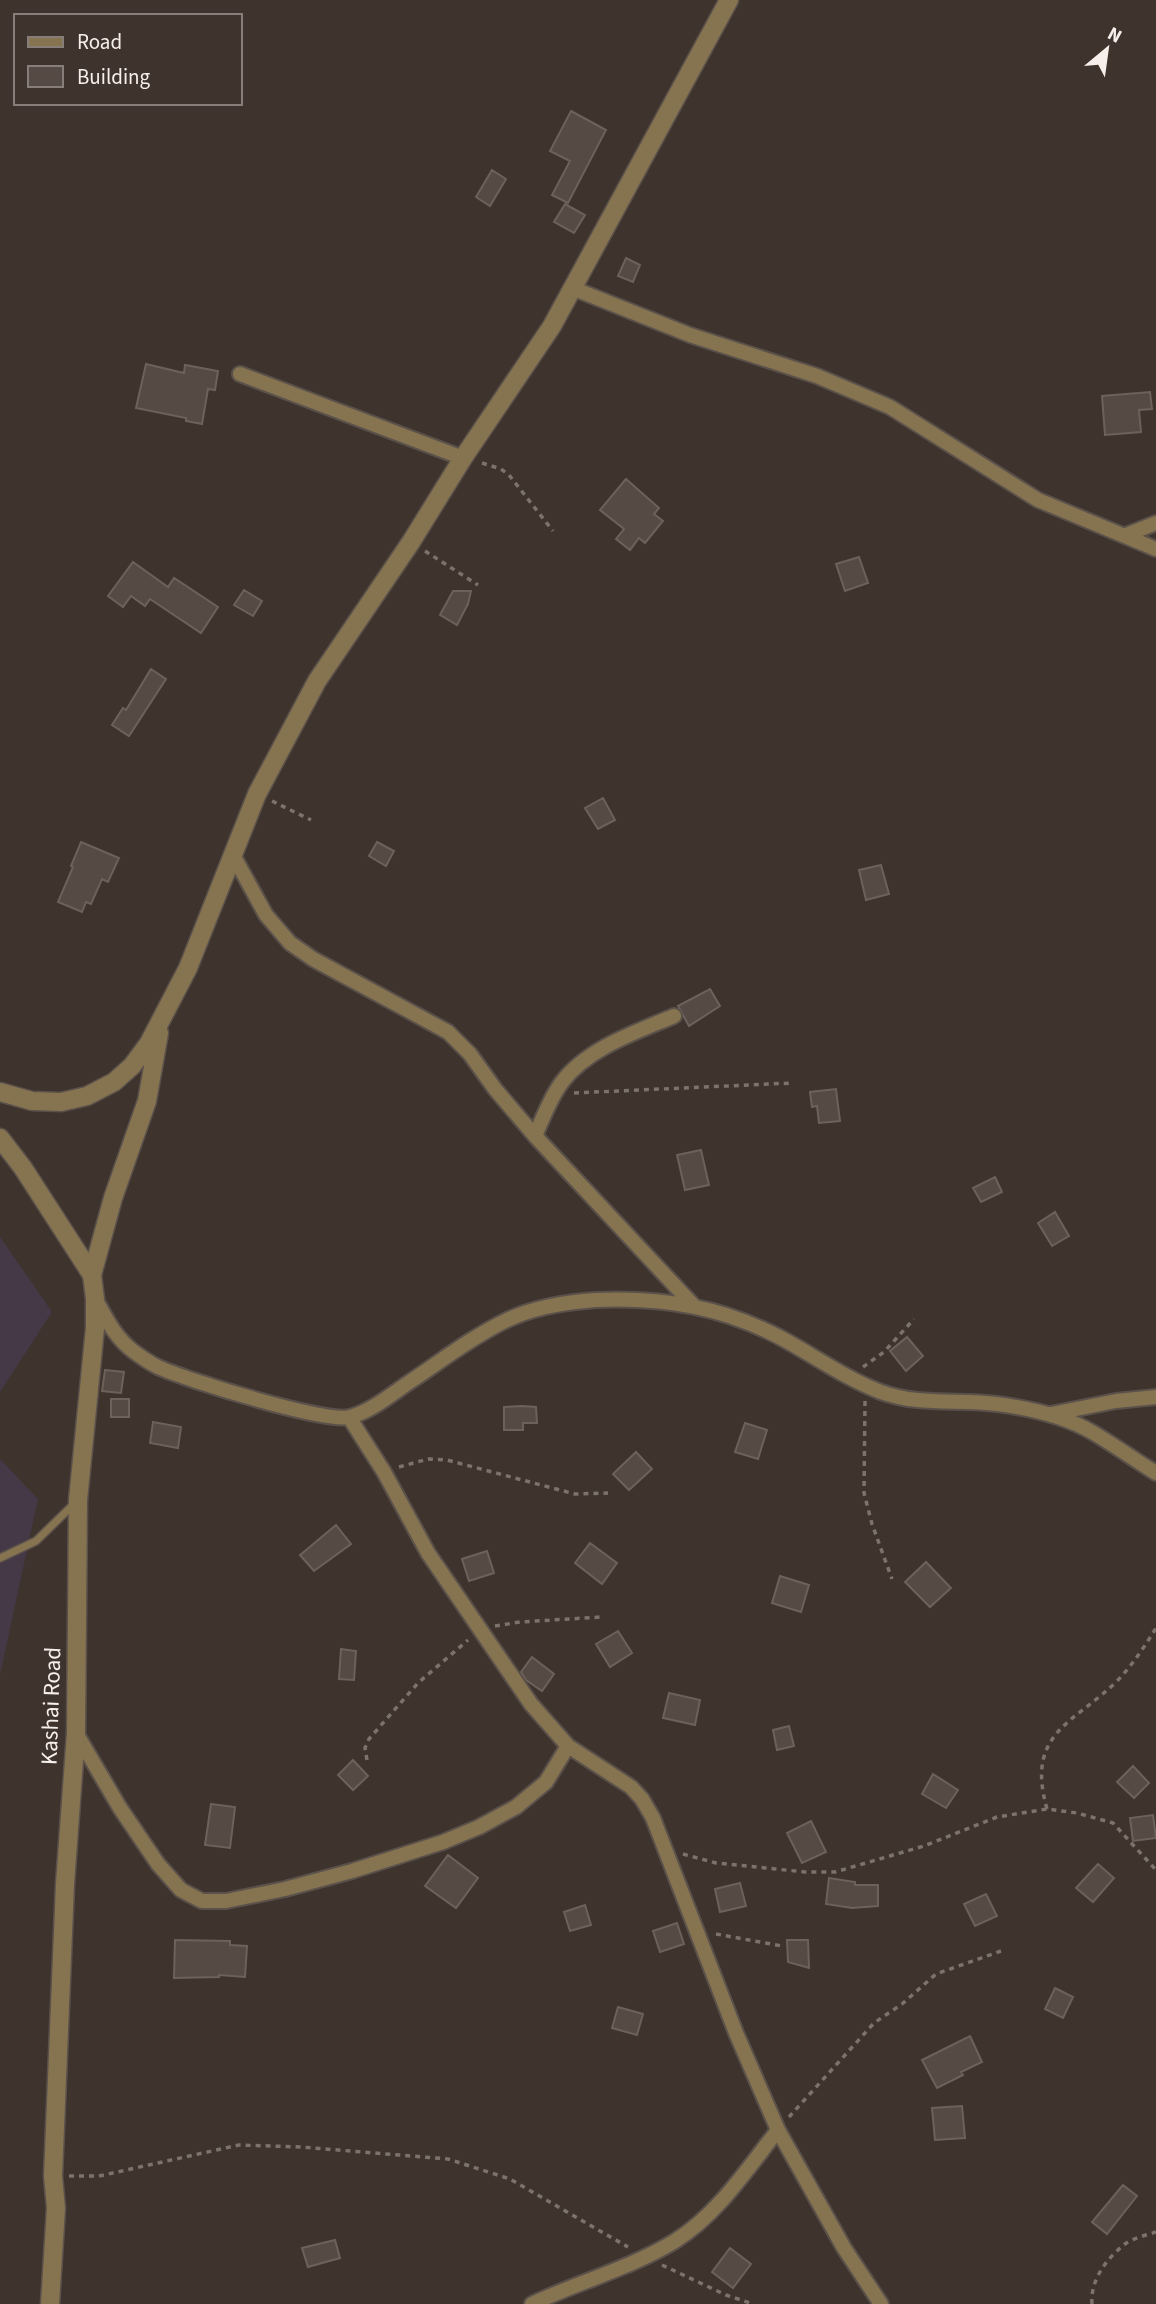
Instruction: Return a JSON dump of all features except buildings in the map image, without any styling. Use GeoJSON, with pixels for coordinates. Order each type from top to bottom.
{"type":"FeatureCollection","features":[{"type":"Feature","properties":{"kind":"street"},"geometry":{"type":"LineString","coordinates":[[0,1092],[32,1101],[61,1102],[87,1097],[114,1082],[132,1066],[149,1043],[188,968],[257,794],[317,681],[552,326],[729,0]]}},
{"type":"Feature","properties":{"kind":"street"},"geometry":{"type":"LineString","coordinates":[[572,288],[690,335],[817,376],[890,407],[1038,500],[1156,549]]}},
{"type":"Feature","properties":{"kind":"street"},"geometry":{"type":"LineString","coordinates":[[240,374],[358,421],[463,458]]}},
{"type":"Feature","properties":{"kind":"street"},"geometry":{"type":"LineString","coordinates":[[1126,536],[1156,523]]}},
{"type":"Feature","properties":{"kind":"street"},"geometry":{"type":"LineString","coordinates":[[233,855],[266,915],[290,943],[313,959],[448,1032],[470,1054],[495,1089],[535,1136],[693,1305]]}},
{"type":"Feature","properties":{"kind":"street"},"geometry":{"type":"LineString","coordinates":[[535,1136],[554,1094],[585,1060],[623,1037],[674,1016]]}},
{"type":"Feature","properties":{"kind":"street"},"geometry":{"type":"LineString","coordinates":[[92,1275],[113,1198],[147,1101],[162,1020]]}},
{"type":"Feature","properties":{"kind":"street","name":"Kashai Road"},"geometry":{"type":"LineString","coordinates":[[0,1138],[23,1168],[92,1275],[95,1299],[95,1328],[78,1500],[76,1733],[65,1884],[53,2176],[56,2208],[50,2304]]}},
{"type":"Feature","properties":{"kind":"street"},"geometry":{"type":"LineString","coordinates":[[95,1299],[114,1335],[135,1353],[157,1366],[185,1377],[298,1410],[317,1415],[349,1417],[369,1408],[506,1320],[546,1308],[595,1300],[693,1305],[724,1313],[753,1325],[883,1393],[923,1402],[996,1404],[1050,1415],[1090,1430],[1156,1474]]}},
{"type":"Feature","properties":{"kind":"street"},"geometry":{"type":"LineString","coordinates":[[1050,1415],[1116,1401],[1156,1397]]}},
{"type":"Feature","properties":{"kind":"street"},"geometry":{"type":"LineString","coordinates":[[349,1417],[384,1472],[428,1553],[531,1704],[568,1746],[631,1787],[642,1799],[653,1818],[736,2033],[778,2130],[845,2248],[881,2304]]}},
{"type":"Feature","properties":{"kind":"street"},"geometry":{"type":"LineString","coordinates":[[76,1733],[120,1808],[158,1864],[181,1890],[202,1901],[226,1901],[339,1875],[443,1842],[479,1827],[516,1807],[546,1782],[568,1746]]}},
{"type":"Feature","properties":{"kind":"street"},"geometry":{"type":"LineString","coordinates":[[532,2304],[548,2300],[676,2240],[724,2198],[778,2130]]}},
{"type":"Feature","properties":{"kind":"lane"},"geometry":{"type":"LineString","coordinates":[[0,1558],[36,1541],[78,1500]]}},
{"type":"Feature","properties":{"kind":"path"},"geometry":{"type":"LineString","coordinates":[[463,458],[491,465],[509,475],[553,531]]}},
{"type":"Feature","properties":{"kind":"path"},"geometry":{"type":"LineString","coordinates":[[411,542],[478,585]]}},
{"type":"Feature","properties":{"kind":"path"},"geometry":{"type":"LineString","coordinates":[[257,794],[311,820]]}},
{"type":"Feature","properties":{"kind":"path"},"geometry":{"type":"LineString","coordinates":[[554,1094],[792,1083]]}},
{"type":"Feature","properties":{"kind":"path"},"geometry":{"type":"LineString","coordinates":[[846,1376],[884,1352],[914,1319]]}},
{"type":"Feature","properties":{"kind":"path"},"geometry":{"type":"LineString","coordinates":[[866,1385],[864,1493],[892,1579]]}},
{"type":"Feature","properties":{"kind":"path"},"geometry":{"type":"LineString","coordinates":[[384,1472],[428,1459],[447,1460],[575,1494],[608,1493]]}},
{"type":"Feature","properties":{"kind":"path"},"geometry":{"type":"LineString","coordinates":[[367,1760],[365,1748],[369,1738],[418,1683],[481,1629],[520,1622],[601,1618]]}},
{"type":"Feature","properties":{"kind":"path"},"geometry":{"type":"LineString","coordinates":[[1047,1809],[1042,1791],[1042,1765],[1047,1746],[1056,1731],[1118,1679],[1156,1628]]}},
{"type":"Feature","properties":{"kind":"path"},"geometry":{"type":"LineString","coordinates":[[664,1849],[716,1863],[804,1872],[835,1872],[924,1846],[997,1817],[1047,1809],[1077,1813],[1113,1823],[1156,1870]]}},
{"type":"Feature","properties":{"kind":"path"},"geometry":{"type":"LineString","coordinates":[[698,1931],[782,1946]]}},
{"type":"Feature","properties":{"kind":"path"},"geometry":{"type":"LineString","coordinates":[[778,2130],[874,2023],[902,2004],[936,1973],[1001,1951]]}},
{"type":"Feature","properties":{"kind":"path"},"geometry":{"type":"LineString","coordinates":[[53,2176],[99,2176],[239,2145],[301,2147],[448,2159],[510,2179],[645,2256],[726,2295],[753,2304]]}},
{"type":"Feature","properties":{"kind":"path"},"geometry":{"type":"LineString","coordinates":[[1092,2304],[1091,2293],[1102,2267],[1126,2242],[1156,2232]]}},
{"type":"Feature","properties":{"kind":"shaded area"},"geometry":{"type":"Polygon","coordinates":[[[0,1237],[52,1312],[0,1392],[0,1237]]]}},
{"type":"Feature","properties":{"kind":"shaded area"},"geometry":{"type":"Polygon","coordinates":[[[0,1459],[38,1499],[0,1675],[0,1459]]]}}]}
